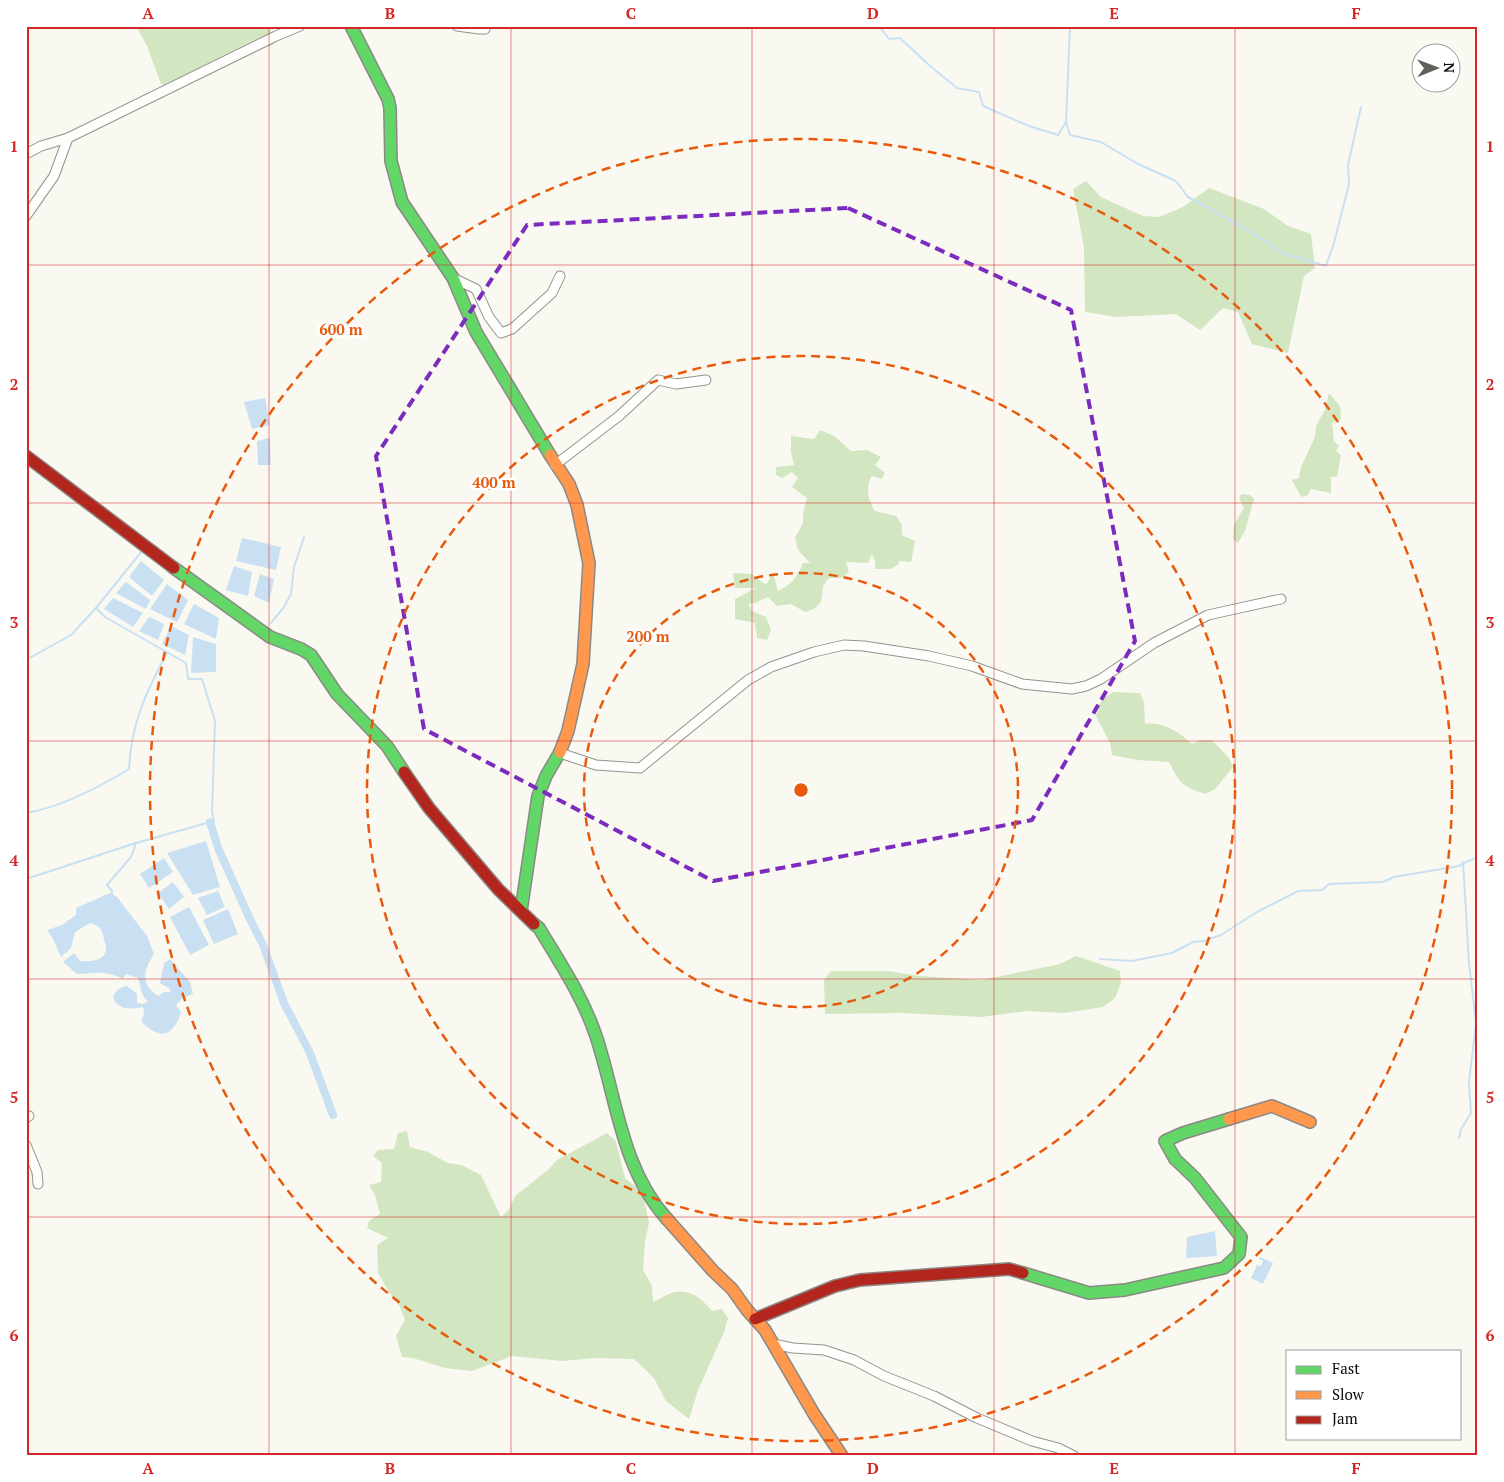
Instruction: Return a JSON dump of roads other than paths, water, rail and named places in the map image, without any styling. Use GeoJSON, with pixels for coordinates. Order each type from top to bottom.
{"type":"FeatureCollection","features":[{"type":"Feature","properties":{"kind":"street"},"geometry":{"type":"LineString","coordinates":[[26,154],[41,146],[68,138],[300,26]]}},
{"type":"Feature","properties":{"kind":"street"},"geometry":{"type":"LineString","coordinates":[[351,26],[388,99],[390,108],[391,160],[402,202],[452,278],[476,332],[555,465],[569,484],[582,522],[589,563],[583,664],[568,731],[560,753],[546,776],[538,796],[521,911]]}},
{"type":"Feature","properties":{"kind":"street"},"geometry":{"type":"LineString","coordinates":[[457,26],[479,30],[485,29],[486,26]]}},
{"type":"Feature","properties":{"kind":"street"},"geometry":{"type":"LineString","coordinates":[[26,216],[54,176],[68,138]]}},
{"type":"Feature","properties":{"kind":"street"},"geometry":{"type":"LineString","coordinates":[[452,278],[476,289],[489,317],[500,333],[512,330],[552,293],[560,276]]}},
{"type":"Feature","properties":{"kind":"street"},"geometry":{"type":"LineString","coordinates":[[555,465],[619,416],[658,380],[676,384],[706,380]]}},
{"type":"Feature","properties":{"kind":"street"},"geometry":{"type":"LineString","coordinates":[[26,456],[155,554],[270,637],[311,655],[337,694],[387,746],[429,808],[498,889],[539,928],[585,1009],[596,1036],[621,1131],[645,1191],[656,1207],[713,1271],[732,1289],[765,1330],[814,1414],[842,1456]]}},
{"type":"Feature","properties":{"kind":"street"},"geometry":{"type":"LineString","coordinates":[[560,753],[596,765],[640,768],[748,680],[771,667],[795,658],[844,645],[864,646],[929,656],[972,666],[1022,684],[1072,689],[1086,686],[1101,678],[1154,643],[1208,615],[1281,599]]}},
{"type":"Feature","properties":{"kind":"street"},"geometry":{"type":"LineString","coordinates":[[755,1319],[827,1288],[860,1280],[1009,1269],[1089,1293],[1124,1290],[1224,1268],[1239,1254],[1241,1237],[1195,1178],[1175,1159],[1165,1141],[1183,1133],[1272,1106],[1310,1122]]}},
{"type":"Feature","properties":{"kind":"street"},"geometry":{"type":"LineString","coordinates":[[26,1146],[37,1172],[38,1184]]}},
{"type":"Feature","properties":{"kind":"street"},"geometry":{"type":"LineString","coordinates":[[773,1344],[824,1350],[854,1360],[884,1376],[934,1396],[977,1418],[1032,1441],[1058,1448],[1074,1456]]}},
{"type":"Feature","properties":{"kind":"water"},"geometry":{"type":"Polygon","coordinates":[[[265,398],[270,425],[252,429],[244,402],[265,398]]]}},
{"type":"Feature","properties":{"kind":"water"},"geometry":{"type":"Polygon","coordinates":[[[270,438],[271,465],[258,465],[257,441],[270,438]]]}},
{"type":"Feature","properties":{"kind":"water"},"geometry":{"type":"Polygon","coordinates":[[[242,538],[281,547],[276,570],[236,561],[242,538]]]}},
{"type":"Feature","properties":{"kind":"water"},"geometry":{"type":"Polygon","coordinates":[[[141,561],[164,580],[152,596],[129,577],[141,561]]]}},
{"type":"Feature","properties":{"kind":"water"},"geometry":{"type":"Polygon","coordinates":[[[234,566],[252,572],[248,596],[226,590],[234,566]]]}},
{"type":"Feature","properties":{"kind":"water"},"geometry":{"type":"Polygon","coordinates":[[[260,574],[274,579],[269,603],[254,596],[260,574]]]}},
{"type":"Feature","properties":{"kind":"water"},"geometry":{"type":"Polygon","coordinates":[[[126,582],[150,600],[146,609],[116,593],[126,582]]]}},
{"type":"Feature","properties":{"kind":"water"},"geometry":{"type":"Polygon","coordinates":[[[167,584],[188,600],[177,622],[150,609],[167,584]]]}},
{"type":"Feature","properties":{"kind":"water"},"geometry":{"type":"Polygon","coordinates":[[[113,598],[143,613],[133,627],[104,609],[113,598]]]}},
{"type":"Feature","properties":{"kind":"water"},"geometry":{"type":"Polygon","coordinates":[[[194,604],[219,618],[216,639],[184,624],[194,604]]]}},
{"type":"Feature","properties":{"kind":"water"},"geometry":{"type":"Polygon","coordinates":[[[149,617],[164,624],[158,640],[139,631],[149,617]]]}},
{"type":"Feature","properties":{"kind":"water"},"geometry":{"type":"Polygon","coordinates":[[[171,626],[189,635],[185,655],[162,644],[171,626]]]}},
{"type":"Feature","properties":{"kind":"water"},"geometry":{"type":"Polygon","coordinates":[[[193,637],[216,644],[216,672],[191,673],[193,637]]]}},
{"type":"Feature","properties":{"kind":"water"},"geometry":{"type":"Polygon","coordinates":[[[206,841],[220,887],[193,895],[167,853],[206,841]]]}},
{"type":"Feature","properties":{"kind":"water"},"geometry":{"type":"Polygon","coordinates":[[[164,858],[173,872],[149,888],[140,874],[164,858]]]}},
{"type":"Feature","properties":{"kind":"water"},"geometry":{"type":"Polygon","coordinates":[[[173,882],[184,897],[169,909],[158,893],[173,882]]]}},
{"type":"Feature","properties":{"kind":"water"},"geometry":{"type":"Polygon","coordinates":[[[218,891],[225,907],[207,915],[198,898],[218,891]]]}},
{"type":"Feature","properties":{"kind":"water"},"geometry":{"type":"Polygon","coordinates":[[[110,893],[117,897],[147,936],[154,954],[147,966],[145,976],[148,986],[152,991],[158,996],[164,992],[171,992],[169,988],[160,983],[164,963],[170,959],[190,982],[193,994],[183,998],[176,1005],[181,1012],[178,1021],[170,1031],[159,1033],[141,1021],[144,1014],[143,1007],[124,1008],[115,1001],[114,995],[116,992],[122,987],[127,986],[137,994],[137,1003],[143,1004],[148,1001],[142,993],[138,978],[126,974],[123,979],[106,973],[77,974],[63,962],[74,953],[80,961],[93,961],[103,956],[106,946],[99,927],[90,923],[75,932],[71,948],[61,957],[47,930],[62,925],[76,915],[76,908],[110,893]]]}},
{"type":"Feature","properties":{"kind":"water"},"geometry":{"type":"Polygon","coordinates":[[[189,907],[209,945],[190,955],[170,917],[189,907]]]}},
{"type":"Feature","properties":{"kind":"water"},"geometry":{"type":"Polygon","coordinates":[[[228,909],[238,934],[214,944],[203,920],[228,909]]]}},
{"type":"Feature","properties":{"kind":"water"},"geometry":{"type":"Polygon","coordinates":[[[1215,1231],[1217,1256],[1186,1258],[1187,1237],[1215,1231]]]}},
{"type":"Feature","properties":{"kind":"water"},"geometry":{"type":"Polygon","coordinates":[[[1260,1257],[1273,1263],[1263,1284],[1251,1278],[1257,1265],[1261,1266],[1263,1261],[1259,1259],[1260,1257]]]}},
{"type":"Feature","properties":{"kind":"waterway"},"geometry":{"type":"LineString","coordinates":[[879,26],[889,39],[900,38],[957,88],[979,92],[983,106],[1029,126],[1058,135],[1066,122]]}},
{"type":"Feature","properties":{"kind":"waterway"},"geometry":{"type":"LineString","coordinates":[[1070,26],[1066,122],[1070,135],[1101,142],[1138,164],[1176,181],[1188,197],[1239,225],[1285,254],[1326,266],[1349,184],[1348,165],[1361,107]]}},
{"type":"Feature","properties":{"kind":"waterway"},"geometry":{"type":"LineString","coordinates":[[271,623],[284,607],[291,594],[294,567],[304,537]]}},
{"type":"Feature","properties":{"kind":"waterway"},"geometry":{"type":"LineString","coordinates":[[26,660],[71,635],[96,608],[142,551]]}},
{"type":"Feature","properties":{"kind":"waterway"},"geometry":{"type":"LineString","coordinates":[[167,571],[173,575],[176,574]]}},
{"type":"Feature","properties":{"kind":"waterway"},"geometry":{"type":"LineString","coordinates":[[96,608],[105,617],[186,663],[188,679],[202,679],[215,721],[212,812],[214,821],[136,843],[131,857],[107,885],[112,894]]}},
{"type":"Feature","properties":{"kind":"waterway"},"geometry":{"type":"LineString","coordinates":[[26,813],[53,806],[79,796],[129,769],[136,723],[152,681],[167,653]]}},
{"type":"Feature","properties":{"kind":"waterway"},"geometry":{"type":"LineString","coordinates":[[210,822],[218,848],[263,945],[284,1003],[310,1053],[333,1115]]}},
{"type":"Feature","properties":{"kind":"waterway"},"geometry":{"type":"LineString","coordinates":[[26,879],[136,843]]}},
{"type":"Feature","properties":{"kind":"waterway"},"geometry":{"type":"LineString","coordinates":[[1100,959],[1132,961],[1172,953],[1193,942],[1204,941],[1221,935],[1257,912],[1298,891],[1322,890],[1329,884],[1383,882],[1394,877],[1459,866],[1478,856]]}},
{"type":"Feature","properties":{"kind":"waterway"},"geometry":{"type":"LineString","coordinates":[[1459,1138],[1461,1129],[1471,1113],[1469,1082],[1476,1023],[1469,963],[1463,862]]}}]}
